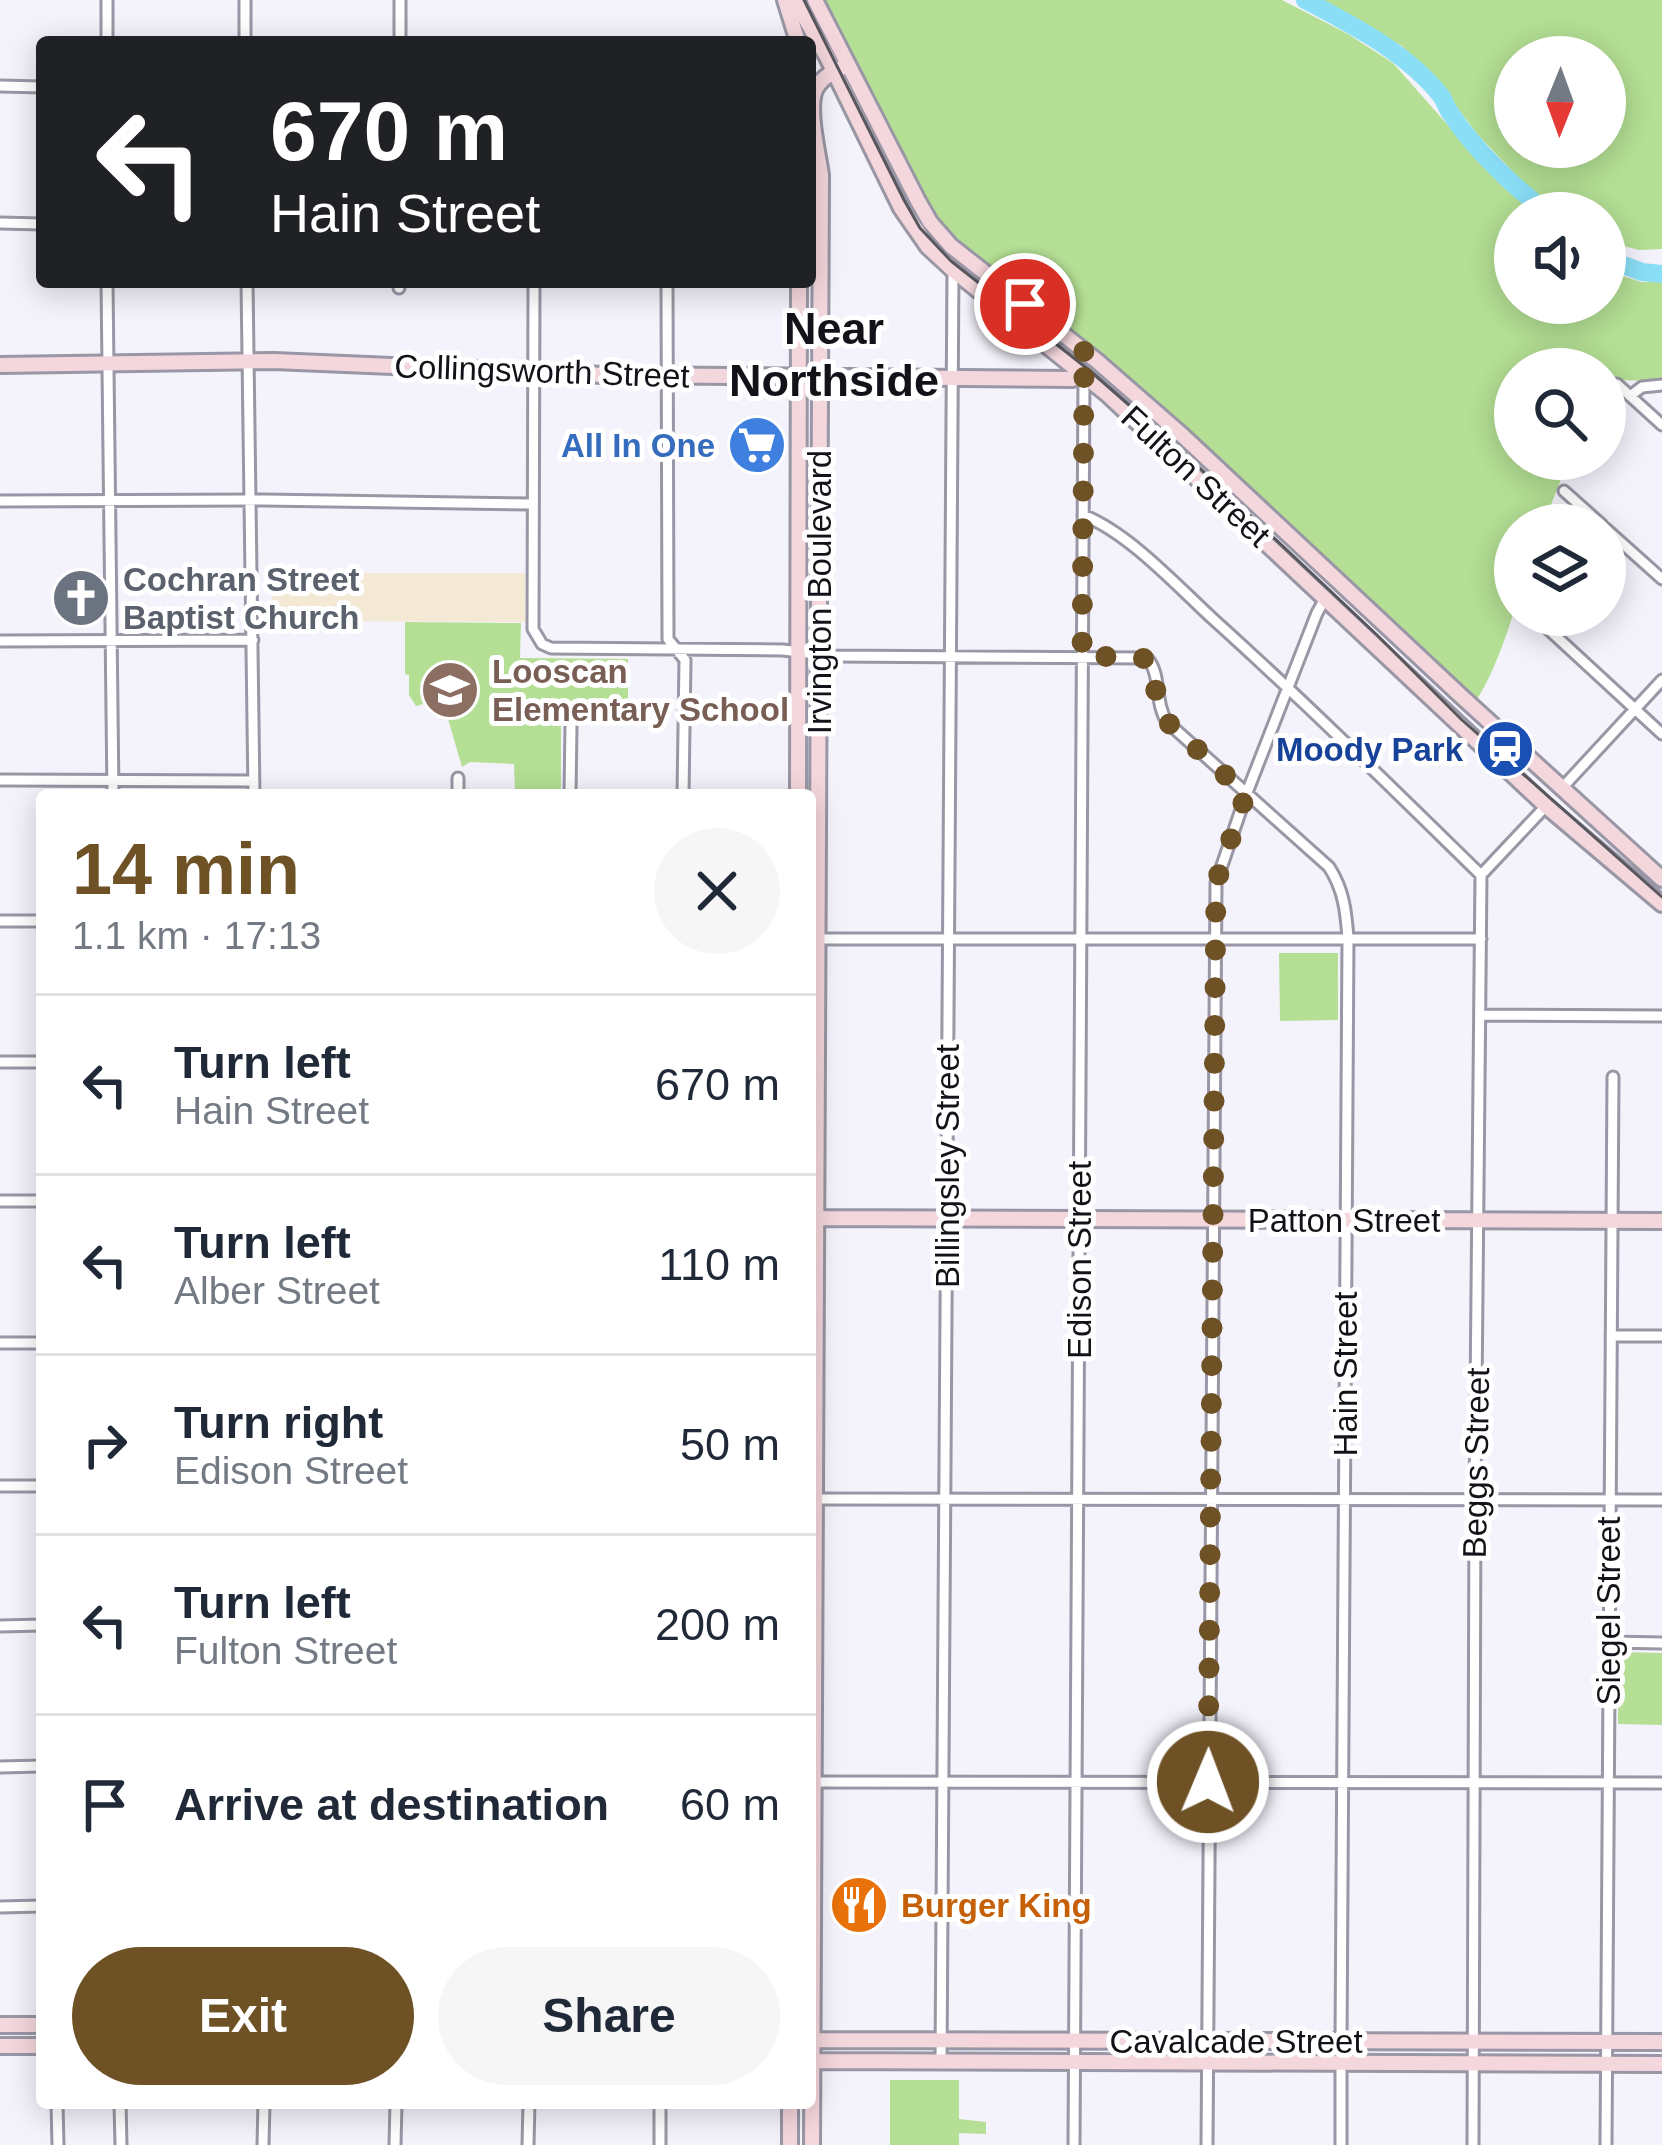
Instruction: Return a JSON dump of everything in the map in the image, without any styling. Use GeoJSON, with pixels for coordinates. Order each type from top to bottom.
{"type":"FeatureCollection","features":[{"type":"Feature","properties":{"kind":"main road"},"geometry":{"type":"LineString","coordinates":[[785,0],[795,36]]}},
{"type":"Feature","properties":{"kind":"main road","name":"Fulton Street"},"geometry":{"type":"LineString","coordinates":[[796,0],[930,222],[951,246],[1183,436],[1662,879]]}},
{"type":"Feature","properties":{"kind":"main road","name":"Fulton Street"},"geometry":{"type":"LineString","coordinates":[[815,0],[852,107],[915,230],[953,271],[1084,375],[1546,806],[1662,904]]}},
{"type":"Feature","properties":{"kind":"main road"},"geometry":{"type":"LineString","coordinates":[[816,88],[841,68]]}},
{"type":"Feature","properties":{"kind":"main road"},"geometry":{"type":"LineString","coordinates":[[816,109],[830,94],[839,95],[852,107]]}},
{"type":"Feature","properties":{"kind":"main road","name":"Irvington Boulevard"},"geometry":{"type":"LineString","coordinates":[[816,141],[820,175],[816,221]]}},
{"type":"Feature","properties":{"kind":"main road","name":"Irvington Boulevard"},"geometry":{"type":"LineString","coordinates":[[814,789],[820,654],[816,268]]}},
{"type":"Feature","properties":{"kind":"main road","name":"Irvington Boulevard"},"geometry":{"type":"LineString","coordinates":[[798,789],[799,288]]}},
{"type":"Feature","properties":{"kind":"main road","name":"Collingsworth Street"},"geometry":{"type":"LineString","coordinates":[[0,365],[250,362],[667,376],[1072,379],[1084,375]]}},
{"type":"Feature","properties":{"kind":"main road"},"geometry":{"type":"LineString","coordinates":[[1084,375],[1097,362]]}},
{"type":"Feature","properties":{"kind":"main road"},"geometry":{"type":"LineString","coordinates":[[798,490],[820,490]]}},
{"type":"Feature","properties":{"kind":"main road","name":"Patton Street"},"geometry":{"type":"LineString","coordinates":[[816,1218],[1662,1221]]}},
{"type":"Feature","properties":{"kind":"main road"},"geometry":{"type":"LineString","coordinates":[[0,2025],[36,2025]]}},
{"type":"Feature","properties":{"kind":"main road","name":"Cavalcade Street"},"geometry":{"type":"LineString","coordinates":[[816,2040],[1662,2042]]}},
{"type":"Feature","properties":{"kind":"main road"},"geometry":{"type":"LineString","coordinates":[[0,2046],[36,2046]]}},
{"type":"Feature","properties":{"kind":"main road","name":"Cavalcade Street"},"geometry":{"type":"LineString","coordinates":[[816,2060],[1662,2063]]}},
{"type":"Feature","properties":{"kind":"main road"},"geometry":{"type":"LineString","coordinates":[[790,2109],[790,2145]]}},
{"type":"Feature","properties":{"kind":"main road","name":"Irvington Boulevard"},"geometry":{"type":"LineString","coordinates":[[812,2109],[812,2145]]}},
{"type":"Feature","properties":{"kind":"street"},"geometry":{"type":"LineString","coordinates":[[106,0],[107,36]]}},
{"type":"Feature","properties":{"kind":"street"},"geometry":{"type":"LineString","coordinates":[[245,0],[245,36]]}},
{"type":"Feature","properties":{"kind":"street"},"geometry":{"type":"LineString","coordinates":[[400,0],[400,36]]}},
{"type":"Feature","properties":{"kind":"street"},"geometry":{"type":"LineString","coordinates":[[0,86],[36,87]]}},
{"type":"Feature","properties":{"kind":"street"},"geometry":{"type":"LineString","coordinates":[[0,223],[36,224]]}},
{"type":"Feature","properties":{"kind":"street","name":"Billingsley Street"},"geometry":{"type":"LineString","coordinates":[[941,2061],[953,271]]}},
{"type":"Feature","properties":{"kind":"street"},"geometry":{"type":"LineString","coordinates":[[107,288],[113,789]]}},
{"type":"Feature","properties":{"kind":"street"},"geometry":{"type":"LineString","coordinates":[[248,288],[254,789]]}},
{"type":"Feature","properties":{"kind":"street"},"geometry":{"type":"LineString","coordinates":[[534,288],[533,629],[537,639],[551,648],[1082,656]]}},
{"type":"Feature","properties":{"kind":"street"},"geometry":{"type":"LineString","coordinates":[[667,288],[668,639],[685,660],[683,789]]}},
{"type":"Feature","properties":{"kind":"street","name":"Edison Street"},"geometry":{"type":"LineString","coordinates":[[1074,2145],[1084,375]]}},
{"type":"Feature","properties":{"kind":"street"},"geometry":{"type":"LineString","coordinates":[[1630,396],[1642,387],[1662,386]]}},
{"type":"Feature","properties":{"kind":"street"},"geometry":{"type":"LineString","coordinates":[[1626,392],[1662,425]]}},
{"type":"Feature","properties":{"kind":"street"},"geometry":{"type":"LineString","coordinates":[[1564,491],[1579,504]]}},
{"type":"Feature","properties":{"kind":"street"},"geometry":{"type":"LineString","coordinates":[[0,501],[533,504]]}},
{"type":"Feature","properties":{"kind":"street"},"geometry":{"type":"LineString","coordinates":[[1083,515],[1139,553],[1287,686],[1481,875],[1546,806]]}},
{"type":"Feature","properties":{"kind":"street"},"geometry":{"type":"LineString","coordinates":[[1626,546],[1662,579]]}},
{"type":"Feature","properties":{"kind":"street"},"geometry":{"type":"LineString","coordinates":[[1207,2145],[1219,871],[1287,686],[1326,597]]}},
{"type":"Feature","properties":{"kind":"street"},"geometry":{"type":"LineString","coordinates":[[1556,636],[1662,734]]}},
{"type":"Feature","properties":{"kind":"street"},"geometry":{"type":"LineString","coordinates":[[0,641],[253,640]]}},
{"type":"Feature","properties":{"kind":"street","name":"Hain Street"},"geometry":{"type":"LineString","coordinates":[[1082,656],[1152,662],[1158,707],[1166,722],[1329,868],[1344,896],[1348,938],[1341,2042]]}},
{"type":"Feature","properties":{"kind":"street"},"geometry":{"type":"LineString","coordinates":[[1562,788],[1662,680]]}},
{"type":"Feature","properties":{"kind":"street"},"geometry":{"type":"LineString","coordinates":[[570,789],[571,726]]}},
{"type":"Feature","properties":{"kind":"street"},"geometry":{"type":"LineString","coordinates":[[458,778],[458,789]]}},
{"type":"Feature","properties":{"kind":"street"},"geometry":{"type":"LineString","coordinates":[[0,780],[254,781]]}},
{"type":"Feature","properties":{"kind":"street","name":"Beggs Street"},"geometry":{"type":"LineString","coordinates":[[1473,2145],[1481,875]]}},
{"type":"Feature","properties":{"kind":"street"},"geometry":{"type":"LineString","coordinates":[[0,921],[36,921]]}},
{"type":"Feature","properties":{"kind":"street"},"geometry":{"type":"LineString","coordinates":[[816,939],[1480,939]]}},
{"type":"Feature","properties":{"kind":"street"},"geometry":{"type":"LineString","coordinates":[[1481,1015],[1662,1016]]}},
{"type":"Feature","properties":{"kind":"street"},"geometry":{"type":"LineString","coordinates":[[0,1062],[36,1062]]}},
{"type":"Feature","properties":{"kind":"street","name":"Siegel Street"},"geometry":{"type":"LineString","coordinates":[[1606,2145],[1613,1077]]}},
{"type":"Feature","properties":{"kind":"street"},"geometry":{"type":"LineString","coordinates":[[0,1201],[36,1201]]}},
{"type":"Feature","properties":{"kind":"street"},"geometry":{"type":"LineString","coordinates":[[1611,1336],[1662,1336]]}},
{"type":"Feature","properties":{"kind":"street"},"geometry":{"type":"LineString","coordinates":[[0,1343],[36,1343]]}},
{"type":"Feature","properties":{"kind":"street"},"geometry":{"type":"LineString","coordinates":[[0,1486],[36,1486]]}},
{"type":"Feature","properties":{"kind":"street"},"geometry":{"type":"LineString","coordinates":[[816,1498],[1662,1501]]}},
{"type":"Feature","properties":{"kind":"street"},"geometry":{"type":"LineString","coordinates":[[0,1626],[36,1625]]}},
{"type":"Feature","properties":{"kind":"street"},"geometry":{"type":"LineString","coordinates":[[1608,1642],[1662,1642]]}},
{"type":"Feature","properties":{"kind":"street"},"geometry":{"type":"LineString","coordinates":[[0,1767],[36,1766]]}},
{"type":"Feature","properties":{"kind":"street"},"geometry":{"type":"LineString","coordinates":[[816,1782],[1662,1783]]}},
{"type":"Feature","properties":{"kind":"street"},"geometry":{"type":"LineString","coordinates":[[0,1906],[36,1906]]}},
{"type":"Feature","properties":{"kind":"street"},"geometry":{"type":"LineString","coordinates":[[1341,2063],[1341,2145]]}},
{"type":"Feature","properties":{"kind":"street"},"geometry":{"type":"LineString","coordinates":[[58,2109],[58,2145]]}},
{"type":"Feature","properties":{"kind":"street"},"geometry":{"type":"LineString","coordinates":[[120,2109],[121,2145]]}},
{"type":"Feature","properties":{"kind":"street"},"geometry":{"type":"LineString","coordinates":[[263,2145],[264,2109]]}},
{"type":"Feature","properties":{"kind":"street"},"geometry":{"type":"LineString","coordinates":[[395,2145],[396,2109]]}},
{"type":"Feature","properties":{"kind":"street"},"geometry":{"type":"LineString","coordinates":[[528,2145],[529,2109]]}},
{"type":"Feature","properties":{"kind":"street"},"geometry":{"type":"LineString","coordinates":[[659,2145],[660,2109]]}},
{"type":"Feature","properties":{"kind":"shaded area"},"geometry":{"type":"Polygon","coordinates":[[[273,573],[525,573],[525,622],[272,621],[273,573]]]}},
{"type":"Feature","properties":{"kind":"green space","name":"Moody Park"},"geometry":{"type":"Polygon","coordinates":[[[821,0],[1282,0],[1393,63],[1511,192],[1494,192],[1494,324],[1626,324],[1626,277],[1662,282],[1662,381],[1626,380],[1626,348],[1494,348],[1494,480],[1561,480],[1551,504],[1494,504],[1494,636],[1505,636],[1474,703],[1259,496],[943,232],[904,171],[821,0]]]}},
{"type":"Feature","properties":{"kind":"green space"},"geometry":{"type":"Polygon","coordinates":[[[1319,0],[1662,0],[1662,249],[1626,247],[1626,192],[1532,192],[1509,168],[1626,168],[1626,36],[1494,36],[1494,152],[1402,46],[1319,0]]]}},
{"type":"Feature","properties":{"kind":"green space"},"geometry":{"type":"Polygon","coordinates":[[[405,622],[521,623],[520,658],[628,659],[628,721],[561,720],[561,789],[515,789],[514,764],[470,762],[462,767],[446,698],[416,706],[405,674],[405,622]]]}},
{"type":"Feature","properties":{"kind":"green space"},"geometry":{"type":"Polygon","coordinates":[[[1279,953],[1338,953],[1338,1020],[1280,1021],[1279,953]]]}},
{"type":"Feature","properties":{"kind":"green space"},"geometry":{"type":"Polygon","coordinates":[[[1618,1652],[1662,1653],[1662,1725],[1618,1724],[1618,1652]]]}},
{"type":"Feature","properties":{"kind":"green space"},"geometry":{"type":"Polygon","coordinates":[[[890,2080],[959,2080],[959,2119],[986,2122],[986,2134],[959,2133],[959,2145],[890,2145],[890,2080]]]}},
{"type":"Feature","properties":{"kind":"waterway"},"geometry":{"type":"LineString","coordinates":[[1305,0],[1413,67],[1442,97],[1483,154],[1524,192]]}},
{"type":"Feature","properties":{"kind":"waterway"},"geometry":{"type":"LineString","coordinates":[[1626,266],[1662,274]]}},
{"type":"Feature","properties":{"kind":"tram line"},"geometry":{"type":"LineString","coordinates":[[804,0],[904,200],[920,228],[951,261],[1089,370],[1186,455],[1462,720],[1662,897]]}},
{"type":"Feature","properties":{"kind":"place","name":"All In One"},"geometry":{"type":"Point","coordinates":[757,445]}},
{"type":"Feature","properties":{"kind":"place","name":"Cochran Street Baptist Church"},"geometry":{"type":"Point","coordinates":[81,598]}},
{"type":"Feature","properties":{"kind":"place","name":"Looscan Elementary School"},"geometry":{"type":"Point","coordinates":[450,690]}},
{"type":"Feature","properties":{"kind":"place","name":"Moody Park"},"geometry":{"type":"Point","coordinates":[1505,749]}},
{"type":"Feature","properties":{"kind":"place","name":"Burger King"},"geometry":{"type":"Point","coordinates":[859,1905]}},
{"type":"Feature","properties":{"kind":"district","name":"Near Northside"},"geometry":{"type":"Point","coordinates":[834,354]}},
{"type":"Feature","properties":{"kind":"route"},"geometry":{"type":"LineString","coordinates":[[1025,304],[1097,362],[1084,375],[1082,656],[1140,657],[1152,662],[1162,717],[1246,794],[1216,883],[1208,1782]]}}]}
